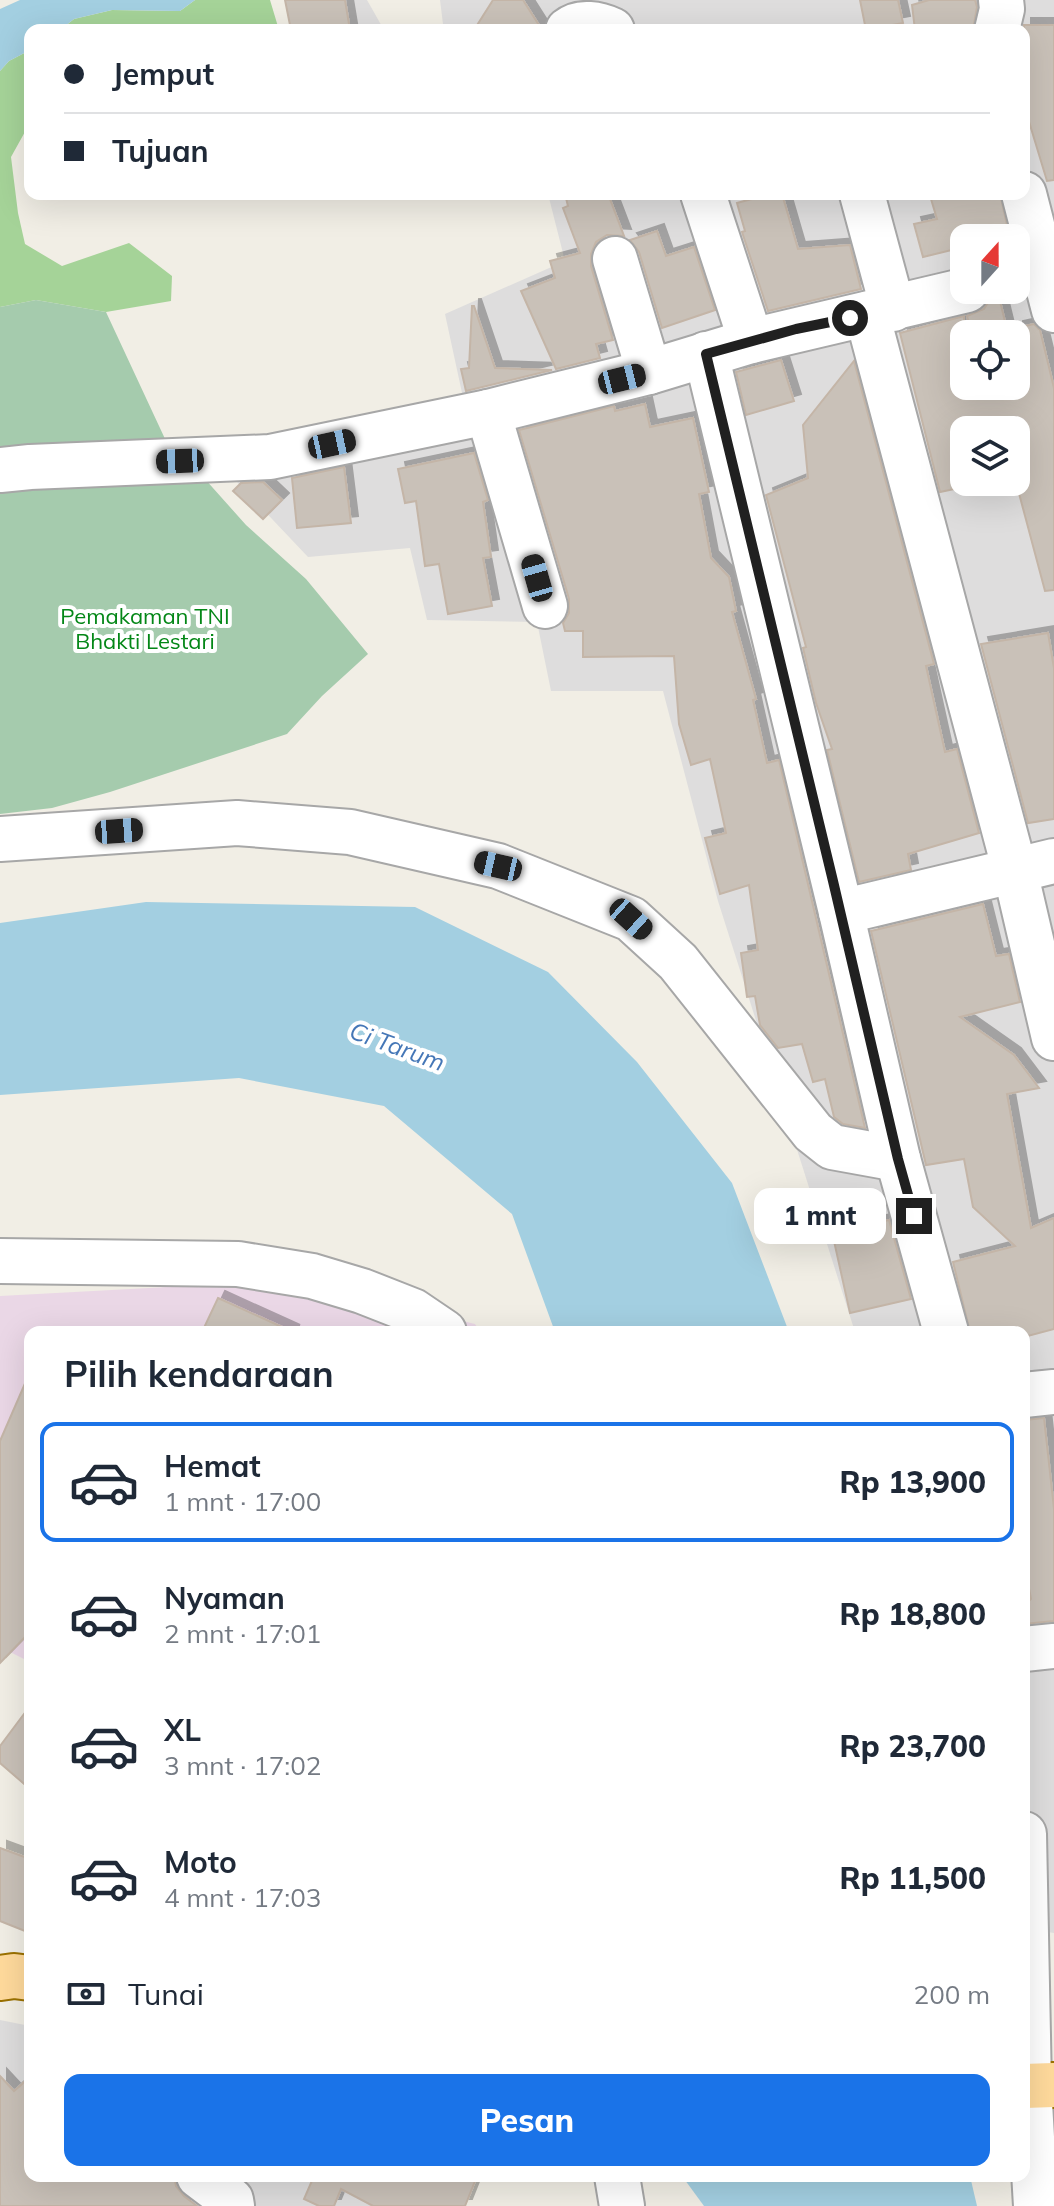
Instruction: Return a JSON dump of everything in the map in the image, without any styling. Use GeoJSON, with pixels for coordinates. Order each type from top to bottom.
{"type":"FeatureCollection","features":[{"type":"Feature","properties":{"kind":"main road"},"geometry":{"type":"LineString","coordinates":[[0,1978],[24,1977]]}},
{"type":"Feature","properties":{"kind":"street"},"geometry":{"type":"LineString","coordinates":[[998,24],[1001,0]]}},
{"type":"Feature","properties":{"kind":"street"},"geometry":{"type":"LineString","coordinates":[[705,200],[751,341]]}},
{"type":"Feature","properties":{"kind":"street"},"geometry":{"type":"LineString","coordinates":[[863,200],[880,312],[1035,866],[1054,1038]]}},
{"type":"Feature","properties":{"kind":"street"},"geometry":{"type":"LineString","coordinates":[[1025,200],[1042,282]]}},
{"type":"Feature","properties":{"kind":"street"},"geometry":{"type":"LineString","coordinates":[[615,259],[649,372]]}},
{"type":"Feature","properties":{"kind":"street"},"geometry":{"type":"LineString","coordinates":[[0,470],[270,457],[488,412],[649,372],[751,341],[950,294]]}},
{"type":"Feature","properties":{"kind":"street"},"geometry":{"type":"LineString","coordinates":[[706,354],[898,1159],[944,1326]]}},
{"type":"Feature","properties":{"kind":"street"},"geometry":{"type":"LineString","coordinates":[[488,412],[545,606]]}},
{"type":"Feature","properties":{"kind":"street"},"geometry":{"type":"LineString","coordinates":[[0,839],[237,823],[350,832],[498,866],[631,919],[678,962],[813,1132],[832,1147],[898,1159]]}},
{"type":"Feature","properties":{"kind":"street"},"geometry":{"type":"LineString","coordinates":[[841,912],[1035,866]]}},
{"type":"Feature","properties":{"kind":"street"},"geometry":{"type":"LineString","coordinates":[[0,1261],[238,1264],[312,1276],[362,1291],[413,1311],[435,1326]]}},
{"type":"Feature","properties":{"kind":"street"},"geometry":{"type":"LineString","coordinates":[[1030,1394],[1054,1392]]}},
{"type":"Feature","properties":{"kind":"street"},"geometry":{"type":"LineString","coordinates":[[1030,1648],[1054,1646]]}},
{"type":"Feature","properties":{"kind":"street"},"geometry":{"type":"LineString","coordinates":[[1034,1848],[1036,2206]]}},
{"type":"Feature","properties":{"kind":"street"},"geometry":{"type":"LineString","coordinates":[[207,2182],[231,2200],[232,2206]]}},
{"type":"Feature","properties":{"kind":"street"},"geometry":{"type":"LineString","coordinates":[[618,2182],[622,2206]]}},
{"type":"Feature","properties":{"kind":"shaded area"},"geometry":{"type":"Polygon","coordinates":[[[323,0],[367,0],[381,24],[317,24],[323,0]]]}},
{"type":"Feature","properties":{"kind":"shaded area"},"geometry":{"type":"Polygon","coordinates":[[[440,0],[1054,0],[1054,1933],[1041,1931],[1049,1893],[1030,1891],[1030,1326],[853,1326],[718,901],[663,691],[551,691],[537,622],[427,620],[410,548],[308,557],[219,463],[470,430],[445,314],[565,261],[550,200],[1030,200],[1030,24],[443,24],[440,0]]]}},
{"type":"Feature","properties":{"kind":"shaded area"},"geometry":{"type":"Polygon","coordinates":[[[296,1280],[476,1326],[24,1326],[24,1659],[0,1647],[0,1296],[296,1280]]]}},
{"type":"Feature","properties":{"kind":"shaded area"},"geometry":{"type":"Polygon","coordinates":[[[0,2020],[24,2025],[24,2182],[367,2182],[412,2206],[0,2206],[0,2020]]]}},
{"type":"Feature","properties":{"kind":"green space"},"geometry":{"type":"Polygon","coordinates":[[[195,0],[270,0],[277,24],[68,24],[74,19],[112,10],[180,11],[195,0]]]}},
{"type":"Feature","properties":{"kind":"green space"},"geometry":{"type":"Polygon","coordinates":[[[24,53],[24,134],[11,157],[25,244],[62,266],[129,243],[172,276],[171,301],[106,312],[36,300],[0,307],[0,71],[9,61],[24,53]]]}},
{"type":"Feature","properties":{"kind":"green space","name":"Pemakaman TNI Bhakti Lestari"},"geometry":{"type":"Polygon","coordinates":[[[36,300],[106,312],[166,441],[188,460],[246,525],[306,579],[368,654],[322,696],[287,734],[110,792],[52,808],[0,814],[0,307],[36,300]]]}},
{"type":"Feature","properties":{"kind":"water"},"geometry":{"type":"Polygon","coordinates":[[[20,0],[195,0],[180,11],[112,10],[74,19],[68,24],[24,24],[24,53],[9,61],[0,71],[0,9],[20,0]]]}},
{"type":"Feature","properties":{"kind":"water","name":"Ci Tarum"},"geometry":{"type":"Polygon","coordinates":[[[146,902],[415,907],[548,972],[637,1062],[732,1183],[787,1326],[553,1326],[512,1214],[384,1106],[239,1078],[0,1095],[0,923],[146,902]]]}},
{"type":"Feature","properties":{"kind":"water"},"geometry":{"type":"Polygon","coordinates":[[[686,2182],[971,2182],[977,2206],[704,2206],[686,2182]]]}},
{"type":"Feature","properties":{"kind":"building"},"geometry":{"type":"Polygon","coordinates":[[[285,0],[345,0],[349,24],[290,24],[285,0]]]}},
{"type":"Feature","properties":{"kind":"building"},"geometry":{"type":"Polygon","coordinates":[[[493,0],[523,0],[538,24],[478,24],[493,0]]]}},
{"type":"Feature","properties":{"kind":"building"},"geometry":{"type":"Polygon","coordinates":[[[860,0],[898,0],[903,23],[865,24],[860,0]]]}},
{"type":"Feature","properties":{"kind":"building"},"geometry":{"type":"Polygon","coordinates":[[[929,0],[975,0],[977,7],[974,24],[914,24],[912,5],[929,0]]]}},
{"type":"Feature","properties":{"kind":"building"},"geometry":{"type":"Polygon","coordinates":[[[1030,25],[1054,25],[1054,180],[1047,181],[1030,125],[1030,25]]]}},
{"type":"Feature","properties":{"kind":"building"},"geometry":{"type":"Polygon","coordinates":[[[566,200],[610,200],[624,236],[607,235],[596,242],[591,254],[591,266],[613,340],[596,344],[600,358],[556,369],[521,291],[555,278],[550,261],[580,253],[563,208],[568,206],[566,200]]]}},
{"type":"Feature","properties":{"kind":"building"},"geometry":{"type":"Polygon","coordinates":[[[784,200],[798,249],[850,245],[861,289],[768,311],[742,232],[745,231],[737,203],[784,200]]]}},
{"type":"Feature","properties":{"kind":"building"},"geometry":{"type":"Polygon","coordinates":[[[931,200],[1001,200],[1007,224],[950,224],[950,250],[923,257],[914,224],[937,219],[931,200]]]}},
{"type":"Feature","properties":{"kind":"building"},"geometry":{"type":"Polygon","coordinates":[[[657,231],[666,256],[694,247],[715,310],[662,328],[639,252],[630,240],[657,231]]]}},
{"type":"Feature","properties":{"kind":"building"},"geometry":{"type":"Polygon","coordinates":[[[987,304],[1001,304],[1005,320],[968,320],[967,316],[984,309],[987,304]]]}},
{"type":"Feature","properties":{"kind":"building"},"geometry":{"type":"Polygon","coordinates":[[[472,306],[495,368],[552,370],[466,391],[461,369],[469,368],[472,306]]]}},
{"type":"Feature","properties":{"kind":"building"},"geometry":{"type":"Polygon","coordinates":[[[964,316],[964,320],[950,320],[950,400],[1030,400],[1030,325],[1034,324],[1040,330],[1054,388],[1054,590],[1045,591],[1020,496],[1030,496],[1030,416],[950,416],[950,490],[940,492],[900,333],[964,316]]]}},
{"type":"Feature","properties":{"kind":"building"},"geometry":{"type":"Polygon","coordinates":[[[781,360],[794,401],[746,415],[736,372],[781,360]]]}},
{"type":"Feature","properties":{"kind":"building"},"geometry":{"type":"Polygon","coordinates":[[[854,361],[934,664],[926,666],[945,752],[957,749],[979,833],[908,854],[911,870],[859,882],[827,750],[832,749],[816,703],[803,648],[806,647],[766,495],[808,478],[803,425],[854,361]]]}},
{"type":"Feature","properties":{"kind":"building"},"geometry":{"type":"Polygon","coordinates":[[[645,404],[650,427],[693,418],[709,492],[699,494],[711,558],[729,577],[736,611],[732,612],[756,699],[753,700],[767,763],[779,760],[865,1128],[843,1124],[834,1117],[825,1079],[813,1082],[802,1044],[778,1048],[760,1025],[755,996],[747,997],[741,953],[758,950],[749,885],[720,894],[705,838],[726,833],[710,759],[691,765],[679,724],[674,656],[583,657],[583,631],[565,631],[563,623],[569,613],[569,599],[519,430],[614,406],[615,411],[645,404]]]}},
{"type":"Feature","properties":{"kind":"building"},"geometry":{"type":"Polygon","coordinates":[[[474,453],[488,500],[483,502],[491,557],[483,558],[492,606],[448,614],[439,564],[425,566],[416,501],[405,503],[398,469],[474,453]]]}},
{"type":"Feature","properties":{"kind":"building"},"geometry":{"type":"Polygon","coordinates":[[[344,467],[351,523],[297,528],[292,478],[344,467]]]}},
{"type":"Feature","properties":{"kind":"building"},"geometry":{"type":"Polygon","coordinates":[[[263,482],[282,500],[263,519],[233,491],[241,483],[263,482]]]}},
{"type":"Feature","properties":{"kind":"building"},"geometry":{"type":"Polygon","coordinates":[[[1048,633],[1054,668],[1054,819],[1028,823],[981,644],[1048,633]]]}},
{"type":"Feature","properties":{"kind":"building"},"geometry":{"type":"Polygon","coordinates":[[[983,904],[996,956],[1009,954],[1020,1002],[960,1017],[1014,1055],[1039,1088],[1007,1094],[1031,1228],[1054,1218],[1054,1329],[1030,1335],[1030,1326],[969,1326],[953,1262],[1015,1246],[973,1207],[964,1159],[926,1165],[871,931],[983,904]]]}},
{"type":"Feature","properties":{"kind":"building"},"geometry":{"type":"Polygon","coordinates":[[[889,1220],[911,1299],[850,1313],[832,1232],[889,1220]]]}},
{"type":"Feature","properties":{"kind":"building"},"geometry":{"type":"Polygon","coordinates":[[[218,1298],[280,1326],[205,1326],[218,1298]]]}},
{"type":"Feature","properties":{"kind":"building"},"geometry":{"type":"Polygon","coordinates":[[[24,1386],[24,1638],[0,1663],[0,1441],[24,1386]]]}},
{"type":"Feature","properties":{"kind":"building"},"geometry":{"type":"Polygon","coordinates":[[[1044,1418],[1054,1509],[1054,1621],[1030,1623],[1031,1599],[1030,1419],[1044,1418]]]}},
{"type":"Feature","properties":{"kind":"building"},"geometry":{"type":"Polygon","coordinates":[[[24,1714],[24,1784],[0,1763],[0,1746],[24,1714]]]}},
{"type":"Feature","properties":{"kind":"building"},"geometry":{"type":"Polygon","coordinates":[[[0,1848],[24,1857],[24,1931],[0,1921],[0,1848]]]}},
{"type":"Feature","properties":{"kind":"building"},"geometry":{"type":"Polygon","coordinates":[[[0,2076],[14,2091],[24,2082],[24,2182],[175,2182],[184,2196],[197,2206],[0,2206],[0,2076]]]}},
{"type":"Feature","properties":{"kind":"building"},"geometry":{"type":"Polygon","coordinates":[[[311,2182],[475,2182],[465,2206],[373,2206],[341,2189],[334,2206],[319,2206],[304,2199],[311,2182]]]}},
{"type":"Feature","properties":{"kind":"route"},"geometry":{"type":"LineString","coordinates":[[850,318],[796,329],[706,354],[914,1216]]}}]}
